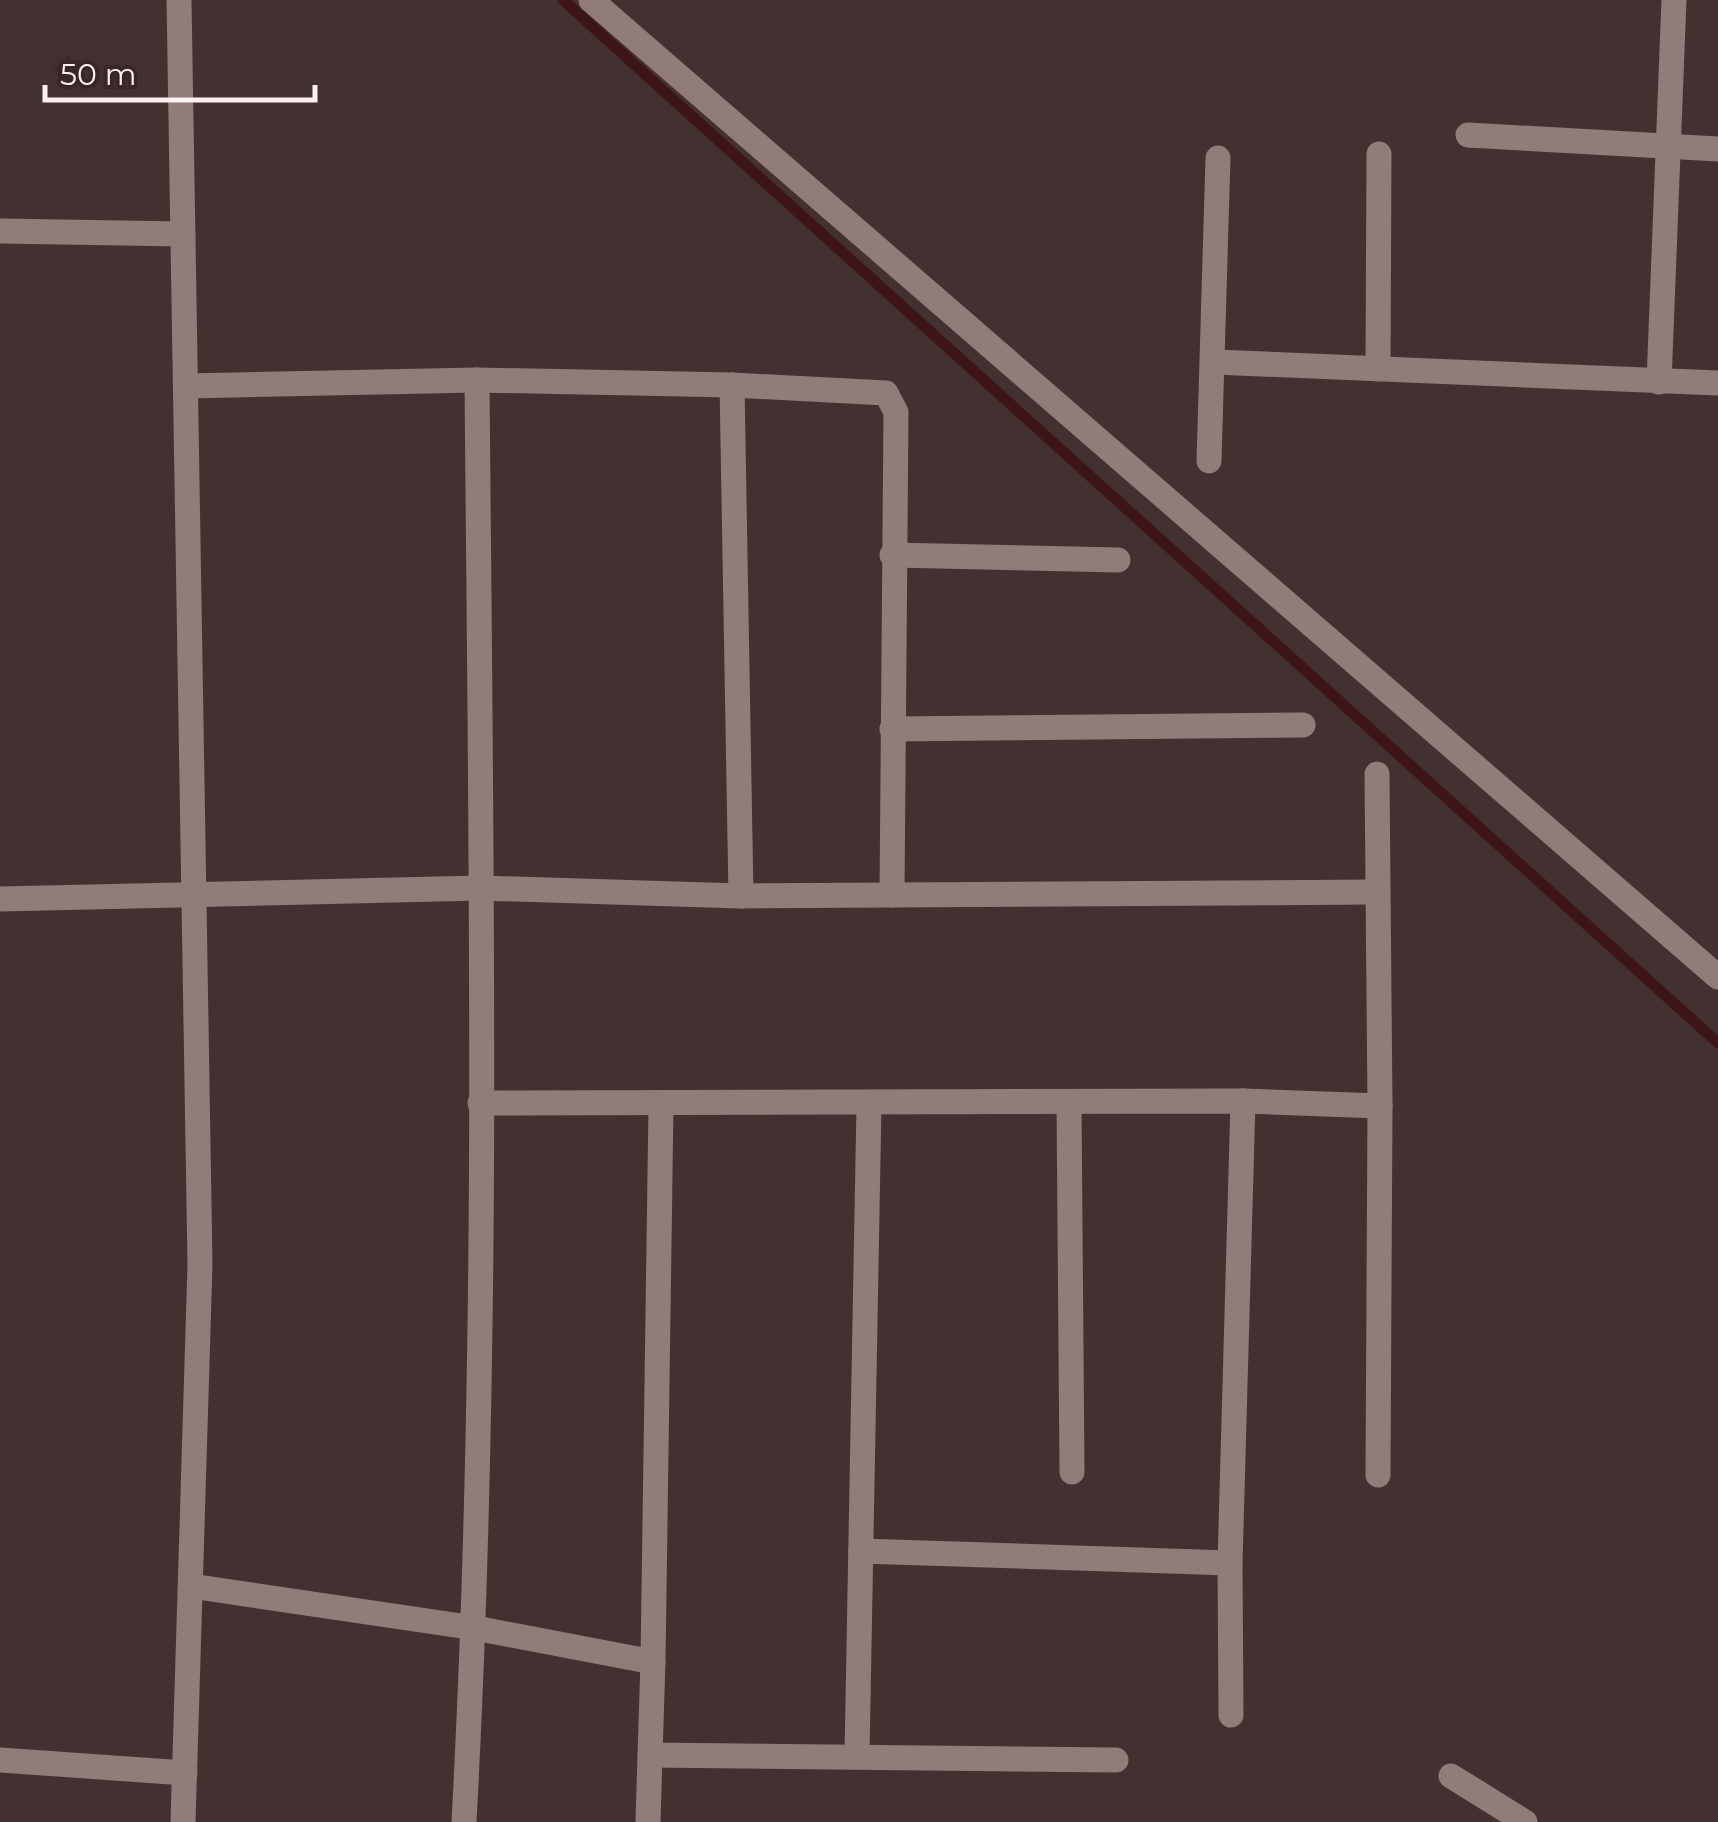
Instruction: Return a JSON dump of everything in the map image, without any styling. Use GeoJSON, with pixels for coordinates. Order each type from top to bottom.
{"type":"FeatureCollection","features":[{"type":"Feature","properties":{"kind":"street"},"geometry":{"type":"LineString","coordinates":[[179,0],[200,1264],[183,1822]]}},
{"type":"Feature","properties":{"kind":"street"},"geometry":{"type":"LineString","coordinates":[[591,0],[1718,977]]}},
{"type":"Feature","properties":{"kind":"street"},"geometry":{"type":"LineString","coordinates":[[1659,382],[1674,0]]}},
{"type":"Feature","properties":{"kind":"street"},"geometry":{"type":"LineString","coordinates":[[1468,135],[1718,149]]}},
{"type":"Feature","properties":{"kind":"street"},"geometry":{"type":"LineString","coordinates":[[1378,370],[1379,154]]}},
{"type":"Feature","properties":{"kind":"street"},"geometry":{"type":"LineString","coordinates":[[1210,460],[1216,362],[1218,158]]}},
{"type":"Feature","properties":{"kind":"street"},"geometry":{"type":"LineString","coordinates":[[0,231],[184,234]]}},
{"type":"Feature","properties":{"kind":"street"},"geometry":{"type":"LineString","coordinates":[[1216,362],[1718,383]]}},
{"type":"Feature","properties":{"kind":"street"},"geometry":{"type":"LineString","coordinates":[[187,386],[477,380],[732,385],[874,390],[894,402],[892,895]]}},
{"type":"Feature","properties":{"kind":"street"},"geometry":{"type":"LineString","coordinates":[[464,1822],[475,1628],[480,1103],[477,380]]}},
{"type":"Feature","properties":{"kind":"street"},"geometry":{"type":"LineString","coordinates":[[732,385],[741,896]]}},
{"type":"Feature","properties":{"kind":"street"},"geometry":{"type":"LineString","coordinates":[[892,556],[1118,560]]}},
{"type":"Feature","properties":{"kind":"street"},"geometry":{"type":"LineString","coordinates":[[892,728],[1303,724]]}},
{"type":"Feature","properties":{"kind":"street"},"geometry":{"type":"LineString","coordinates":[[1377,774],[1378,1475]]}},
{"type":"Feature","properties":{"kind":"street"},"geometry":{"type":"LineString","coordinates":[[0,899],[481,888],[741,896],[1377,892]]}},
{"type":"Feature","properties":{"kind":"street"},"geometry":{"type":"LineString","coordinates":[[480,1103],[1243,1101],[1380,1106]]}},
{"type":"Feature","properties":{"kind":"street"},"geometry":{"type":"LineString","coordinates":[[1231,1714],[1230,1563],[1243,1101]]}},
{"type":"Feature","properties":{"kind":"street"},"geometry":{"type":"LineString","coordinates":[[1068,1103],[1072,1472]]}},
{"type":"Feature","properties":{"kind":"street"},"geometry":{"type":"LineString","coordinates":[[857,1755],[869,1104]]}},
{"type":"Feature","properties":{"kind":"street"},"geometry":{"type":"LineString","coordinates":[[648,1822],[661,1105]]}},
{"type":"Feature","properties":{"kind":"street"},"geometry":{"type":"LineString","coordinates":[[861,1551],[1230,1563]]}},
{"type":"Feature","properties":{"kind":"street"},"geometry":{"type":"LineString","coordinates":[[190,1586],[475,1628],[653,1662]]}},
{"type":"Feature","properties":{"kind":"street"},"geometry":{"type":"LineString","coordinates":[[650,1754],[1116,1760]]}},
{"type":"Feature","properties":{"kind":"street"},"geometry":{"type":"LineString","coordinates":[[0,1760],[184,1773]]}},
{"type":"Feature","properties":{"kind":"street"},"geometry":{"type":"LineString","coordinates":[[1451,1776],[1525,1822]]}},
{"type":"Feature","properties":{"kind":"waterway"},"geometry":{"type":"LineString","coordinates":[[563,0],[1718,1043]]}}]}
